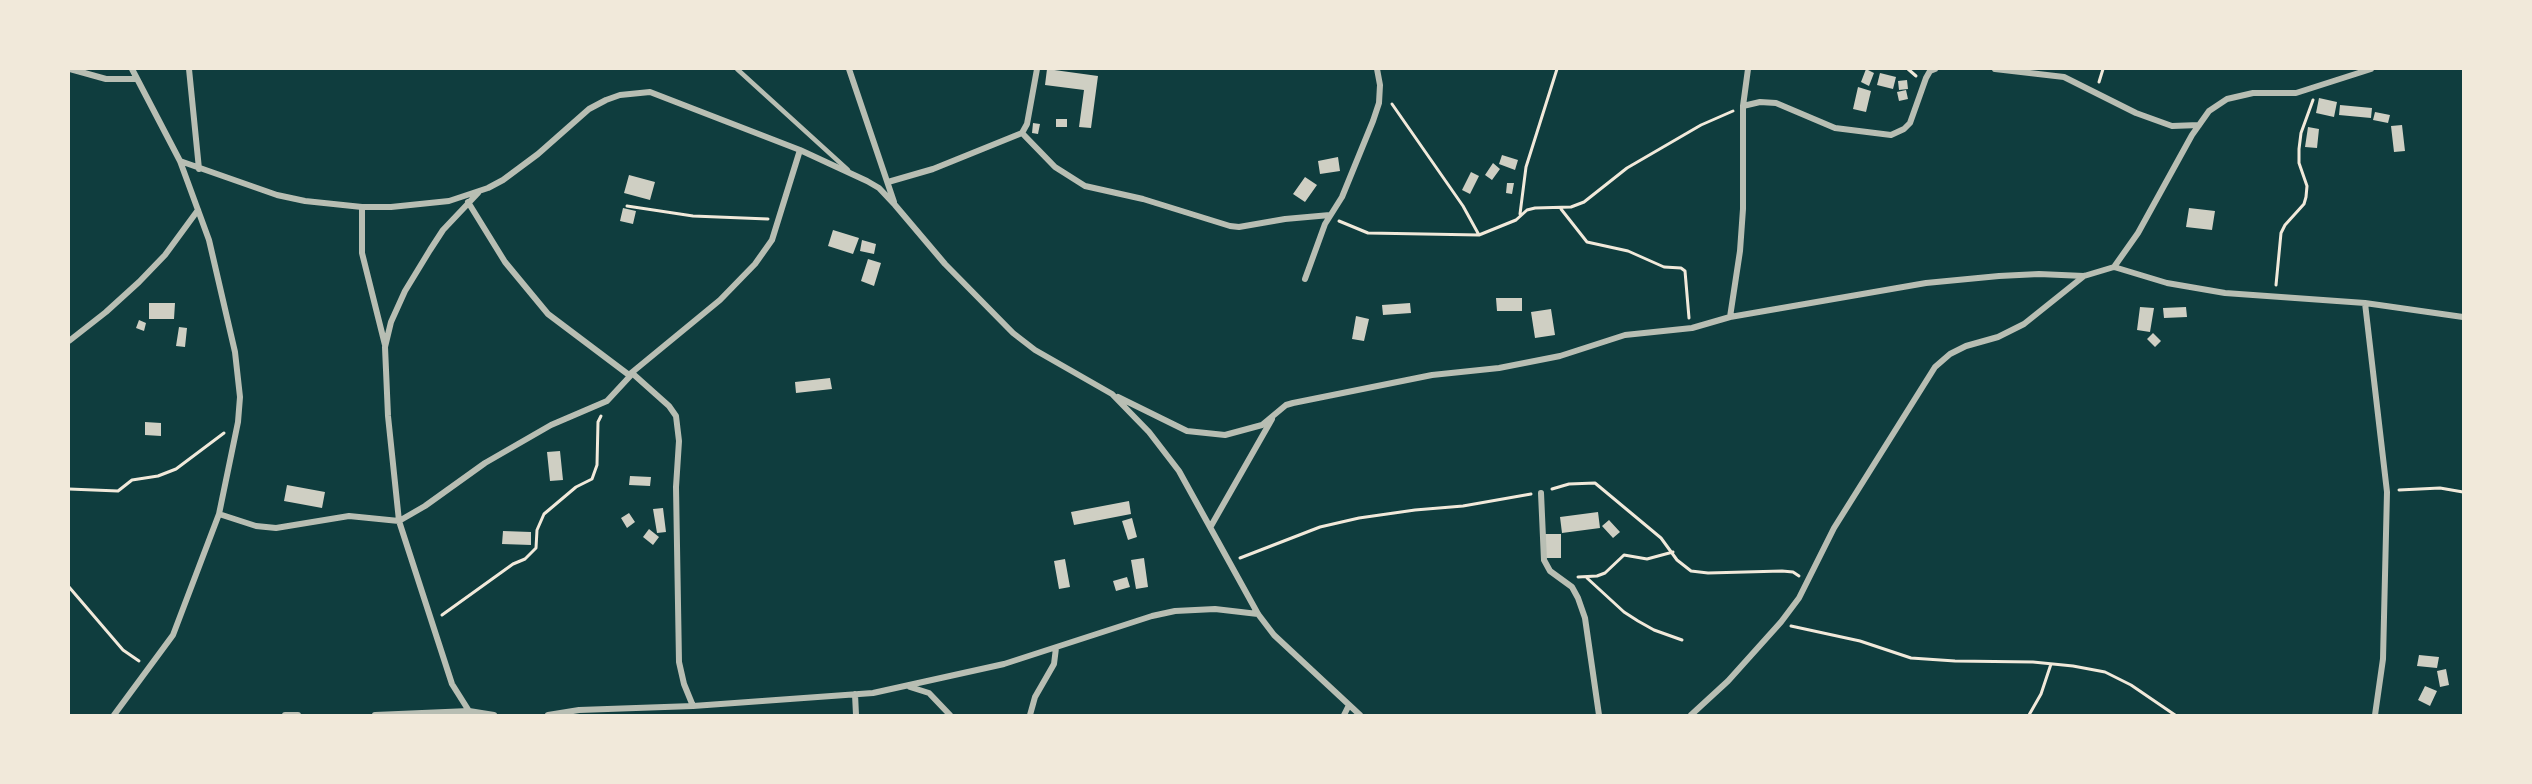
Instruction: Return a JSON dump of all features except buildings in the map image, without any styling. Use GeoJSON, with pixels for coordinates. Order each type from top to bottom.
{"type":"FeatureCollection","features":[{"type":"Feature","properties":{"kind":"street"},"geometry":{"type":"LineString","coordinates":[[70,69],[106,79],[136,79]]}},
{"type":"Feature","properties":{"kind":"street"},"geometry":{"type":"LineString","coordinates":[[114,715],[173,635],[219,514],[238,422],[240,397],[235,352],[209,240],[180,161],[132,69]]}},
{"type":"Feature","properties":{"kind":"street"},"geometry":{"type":"LineString","coordinates":[[189,69],[199,169]]}},
{"type":"Feature","properties":{"kind":"street"},"geometry":{"type":"LineString","coordinates":[[849,69],[896,205]]}},
{"type":"Feature","properties":{"kind":"street"},"geometry":{"type":"LineString","coordinates":[[888,182],[933,169],[1022,133],[1027,124],[1037,69]]}},
{"type":"Feature","properties":{"kind":"street"},"geometry":{"type":"LineString","coordinates":[[1305,279],[1325,224],[1346,188],[1379,103],[1380,85],[1377,69]]}},
{"type":"Feature","properties":{"kind":"street"},"geometry":{"type":"LineString","coordinates":[[1730,317],[1740,251],[1743,209],[1743,106],[1748,69]]}},
{"type":"Feature","properties":{"kind":"street"},"geometry":{"type":"LineString","coordinates":[[1743,106],[1760,102],[1776,103],[1834,129],[1891,135],[1904,129],[1910,123],[1926,78],[1930,71],[1935,69]]}},
{"type":"Feature","properties":{"kind":"street"},"geometry":{"type":"LineString","coordinates":[[1995,69],[2064,77],[2136,113],[2172,126],[2199,125]]}},
{"type":"Feature","properties":{"kind":"street"},"geometry":{"type":"LineString","coordinates":[[2114,267],[2138,233],[2209,111],[2228,99],[2253,93],[2296,93],[2371,69]]}},
{"type":"Feature","properties":{"kind":"street"},"geometry":{"type":"LineString","coordinates":[[180,161],[277,195],[305,201],[362,207],[391,207],[449,201],[483,190],[503,180],[538,154],[589,109],[621,95],[650,92],[800,150],[879,188],[945,264],[1013,333],[1035,350],[1112,394],[1187,431],[1218,436],[1236,434],[1254,428],[1286,405],[1314,398],[1431,375],[1499,368],[1549,358],[1625,335],[1692,328],[1730,317],[1926,283],[1999,276],[2039,274],[2084,276],[2114,267],[2167,283],[2225,293],[2366,303],[2463,317]]}},
{"type":"Feature","properties":{"kind":"street"},"geometry":{"type":"LineString","coordinates":[[1022,133],[1055,167],[1085,186],[1143,199],[1230,226],[1239,227],[1285,219],[1330,215]]}},
{"type":"Feature","properties":{"kind":"street"},"geometry":{"type":"LineString","coordinates":[[219,514],[256,526],[276,528],[349,516],[399,521],[425,506],[495,457],[551,425],[608,401],[631,374],[720,300],[755,264],[772,240],[800,150]]}},
{"type":"Feature","properties":{"kind":"street"},"geometry":{"type":"LineString","coordinates":[[386,347],[391,322],[405,291],[443,230],[468,202],[483,190]]}},
{"type":"Feature","properties":{"kind":"street"},"geometry":{"type":"LineString","coordinates":[[468,202],[505,262],[548,314],[631,374],[669,406],[679,426],[676,487],[679,662],[684,684],[693,706]]}},
{"type":"Feature","properties":{"kind":"street"},"geometry":{"type":"LineString","coordinates":[[362,207],[362,253],[386,347],[388,416],[399,521],[452,684],[469,711]]}},
{"type":"Feature","properties":{"kind":"street"},"geometry":{"type":"LineString","coordinates":[[69,341],[139,282],[165,255],[198,210]]}},
{"type":"Feature","properties":{"kind":"street"},"geometry":{"type":"LineString","coordinates":[[1691,715],[1728,681],[1781,622],[1807,584],[1834,528],[1935,367],[1950,354],[1966,346],[1998,337],[2024,324],[2084,276]]}},
{"type":"Feature","properties":{"kind":"street"},"geometry":{"type":"LineString","coordinates":[[2366,303],[2387,492],[2384,659],[2375,715]]}},
{"type":"Feature","properties":{"kind":"street"},"geometry":{"type":"LineString","coordinates":[[1112,394],[1149,432],[1179,471],[1258,614],[1274,635],[1360,715]]}},
{"type":"Feature","properties":{"kind":"street"},"geometry":{"type":"LineString","coordinates":[[1211,526],[1275,413]]}},
{"type":"Feature","properties":{"kind":"street"},"geometry":{"type":"LineString","coordinates":[[1541,493],[1544,560],[1550,571],[1572,587],[1585,618],[1599,715]]}},
{"type":"Feature","properties":{"kind":"street"},"geometry":{"type":"LineString","coordinates":[[548,715],[579,710],[693,706],[855,694],[906,686],[1004,664],[1152,616],[1175,611],[1196,609],[1258,614]]}},
{"type":"Feature","properties":{"kind":"street"},"geometry":{"type":"LineString","coordinates":[[1030,715],[1035,697],[1054,664],[1056,648]]}},
{"type":"Feature","properties":{"kind":"street"},"geometry":{"type":"LineString","coordinates":[[906,686],[926,691],[950,715]]}},
{"type":"Feature","properties":{"kind":"street"},"geometry":{"type":"LineString","coordinates":[[855,694],[856,715]]}},
{"type":"Feature","properties":{"kind":"street"},"geometry":{"type":"LineString","coordinates":[[938,715],[939,705]]}},
{"type":"Feature","properties":{"kind":"street"},"geometry":{"type":"LineString","coordinates":[[1344,715],[1349,705]]}},
{"type":"Feature","properties":{"kind":"street"},"geometry":{"type":"LineString","coordinates":[[674,707],[674,715]]}},
{"type":"Feature","properties":{"kind":"street"},"geometry":{"type":"LineString","coordinates":[[375,715],[469,711],[494,715]]}},
{"type":"Feature","properties":{"kind":"street"},"geometry":{"type":"LineString","coordinates":[[285,715],[298,715]]}},
{"type":"Feature","properties":{"kind":"lane"},"geometry":{"type":"LineString","coordinates":[[737,69],[854,176]]}},
{"type":"Feature","properties":{"kind":"path"},"geometry":{"type":"LineString","coordinates":[[1520,216],[1526,167],[1557,69]]}},
{"type":"Feature","properties":{"kind":"path"},"geometry":{"type":"LineString","coordinates":[[1380,85],[1415,141],[1463,206],[1479,236]]}},
{"type":"Feature","properties":{"kind":"path"},"geometry":{"type":"LineString","coordinates":[[2275,297],[2281,233],[2285,225],[2304,204],[2306,197],[2307,186],[2300,163],[2299,149],[2301,133],[2318,86]]}},
{"type":"Feature","properties":{"kind":"path"},"geometry":{"type":"LineString","coordinates":[[1330,215],[1348,226],[1368,233],[1420,232],[1479,236],[1520,216],[1527,210],[1561,208],[1584,202],[1628,168],[1701,125],[1743,106]]}},
{"type":"Feature","properties":{"kind":"path"},"geometry":{"type":"LineString","coordinates":[[627,206],[693,216],[780,219]]}},
{"type":"Feature","properties":{"kind":"path"},"geometry":{"type":"LineString","coordinates":[[1561,208],[1587,242],[1628,251],[1664,267],[1681,268],[1685,271],[1688,289],[1686,306],[1692,328]]}},
{"type":"Feature","properties":{"kind":"path"},"geometry":{"type":"LineString","coordinates":[[432,622],[513,564],[525,559],[536,548],[537,530],[544,514],[576,487],[592,479],[597,465],[598,422],[608,401]]}},
{"type":"Feature","properties":{"kind":"path"},"geometry":{"type":"LineString","coordinates":[[69,489],[118,491],[132,480],[169,472],[238,422]]}},
{"type":"Feature","properties":{"kind":"path"},"geometry":{"type":"LineString","coordinates":[[1230,561],[1320,527],[1359,518],[1463,506],[1541,493],[1569,484],[1594,483],[1661,538],[1677,560],[1690,571],[1696,573],[1793,572],[1807,584]]}},
{"type":"Feature","properties":{"kind":"path"},"geometry":{"type":"LineString","coordinates":[[2387,492],[2417,488],[2463,492]]}},
{"type":"Feature","properties":{"kind":"path"},"geometry":{"type":"LineString","coordinates":[[1559,577],[1585,577],[1605,573],[1624,555],[1647,559],[1672,552]]}},
{"type":"Feature","properties":{"kind":"path"},"geometry":{"type":"LineString","coordinates":[[1585,577],[1624,612],[1662,634],[1682,640]]}},
{"type":"Feature","properties":{"kind":"path"},"geometry":{"type":"LineString","coordinates":[[69,587],[123,650],[149,668]]}},
{"type":"Feature","properties":{"kind":"path"},"geometry":{"type":"LineString","coordinates":[[1781,622],[1860,641],[1911,658],[2051,664],[2105,672],[2131,685],[2175,715]]}},
{"type":"Feature","properties":{"kind":"path"},"geometry":{"type":"LineString","coordinates":[[2030,715],[2041,694],[2051,664]]}}]}
